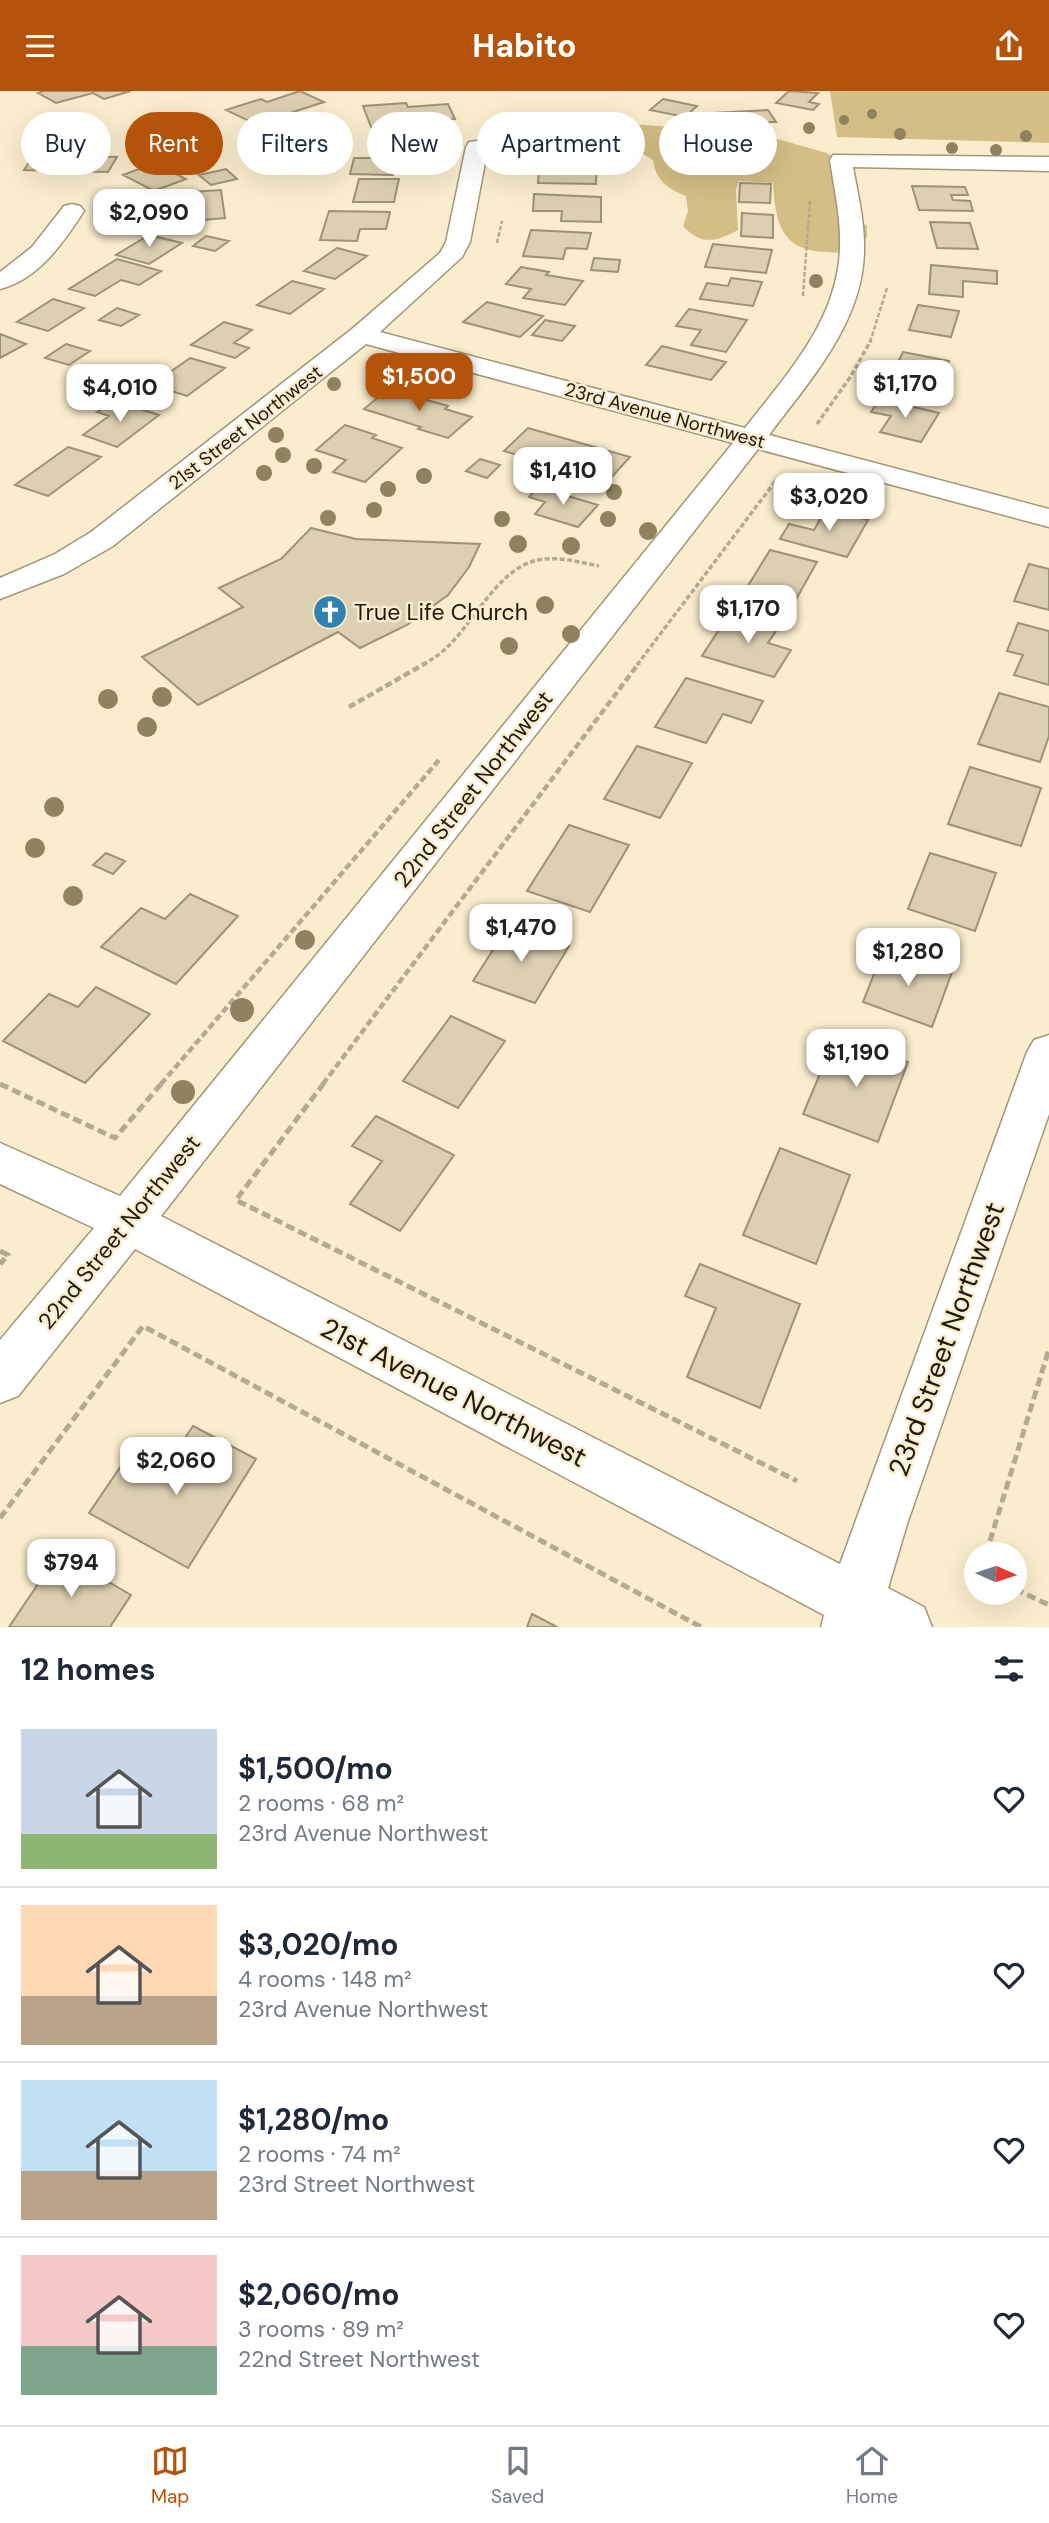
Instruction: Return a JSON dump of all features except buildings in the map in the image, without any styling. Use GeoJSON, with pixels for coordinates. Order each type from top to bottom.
{"type":"FeatureCollection","features":[{"type":"Feature","properties":{"kind":"street","name":"21st Street Northwest"},"geometry":{"type":"LineString","coordinates":[[0,589],[82,553],[361,335],[450,257],[458,242],[477,147]]}},
{"type":"Feature","properties":{"kind":"street","name":"22nd Street Northwest"},"geometry":{"type":"LineString","coordinates":[[0,1379],[752,438],[821,343],[842,305],[852,260],[852,240],[841,160],[1049,164]]}},
{"type":"Feature","properties":{"kind":"street"},"geometry":{"type":"LineString","coordinates":[[0,282],[34,261],[53,240],[72,211]]}},
{"type":"Feature","properties":{"kind":"street","name":"23rd Avenue Northwest"},"geometry":{"type":"LineString","coordinates":[[361,335],[1049,519]]}},
{"type":"Feature","properties":{"kind":"street","name":"23rd Street Northwest"},"geometry":{"type":"LineString","coordinates":[[852,1615],[880,1524],[1049,1052]]}},
{"type":"Feature","properties":{"kind":"street","name":"21st Avenue Northwest"},"geometry":{"type":"LineString","coordinates":[[0,1163],[128,1222],[852,1615],[905,1627]]}},
{"type":"Feature","properties":{"kind":"path"},"geometry":{"type":"LineString","coordinates":[[803,296],[810,197]]}},
{"type":"Feature","properties":{"kind":"path"},"geometry":{"type":"LineString","coordinates":[[782,471],[236,1200],[797,1481]]}},
{"type":"Feature","properties":{"kind":"path"},"geometry":{"type":"LineString","coordinates":[[349,707],[446,649],[511,572],[526,561],[551,558],[599,566],[590,577]]}},
{"type":"Feature","properties":{"kind":"path"},"geometry":{"type":"LineString","coordinates":[[0,1084],[115,1138],[446,752]]}},
{"type":"Feature","properties":{"kind":"path"},"geometry":{"type":"LineString","coordinates":[[0,1251],[8,1255],[0,1264]]}},
{"type":"Feature","properties":{"kind":"path"},"geometry":{"type":"LineString","coordinates":[[0,1518],[143,1326],[701,1627]]}},
{"type":"Feature","properties":{"kind":"path"},"geometry":{"type":"LineString","coordinates":[[990,1542],[1049,1349]]}},
{"type":"Feature","properties":{"kind":"path"},"geometry":{"type":"LineString","coordinates":[[1027,1595],[1049,1605]]}},
{"type":"Feature","properties":{"kind":"shaded area"},"geometry":{"type":"Polygon","coordinates":[[[830,91],[1049,91],[1049,143],[837,137],[830,91]]]}},
{"type":"Feature","properties":{"kind":"shaded area"},"geometry":{"type":"Polygon","coordinates":[[[645,125],[659,126],[659,175],[777,175],[777,139],[827,153],[839,161],[845,211],[867,226],[867,237],[857,252],[836,253],[804,248],[793,243],[785,234],[775,204],[773,183],[739,181],[736,190],[738,230],[716,239],[696,237],[683,226],[688,211],[686,196],[660,179],[653,160],[645,155],[645,125]]]}},
{"type":"Feature","properties":{"kind":"place","name":"True Life Church"},"geometry":{"type":"Point","coordinates":[330,612]}}]}
